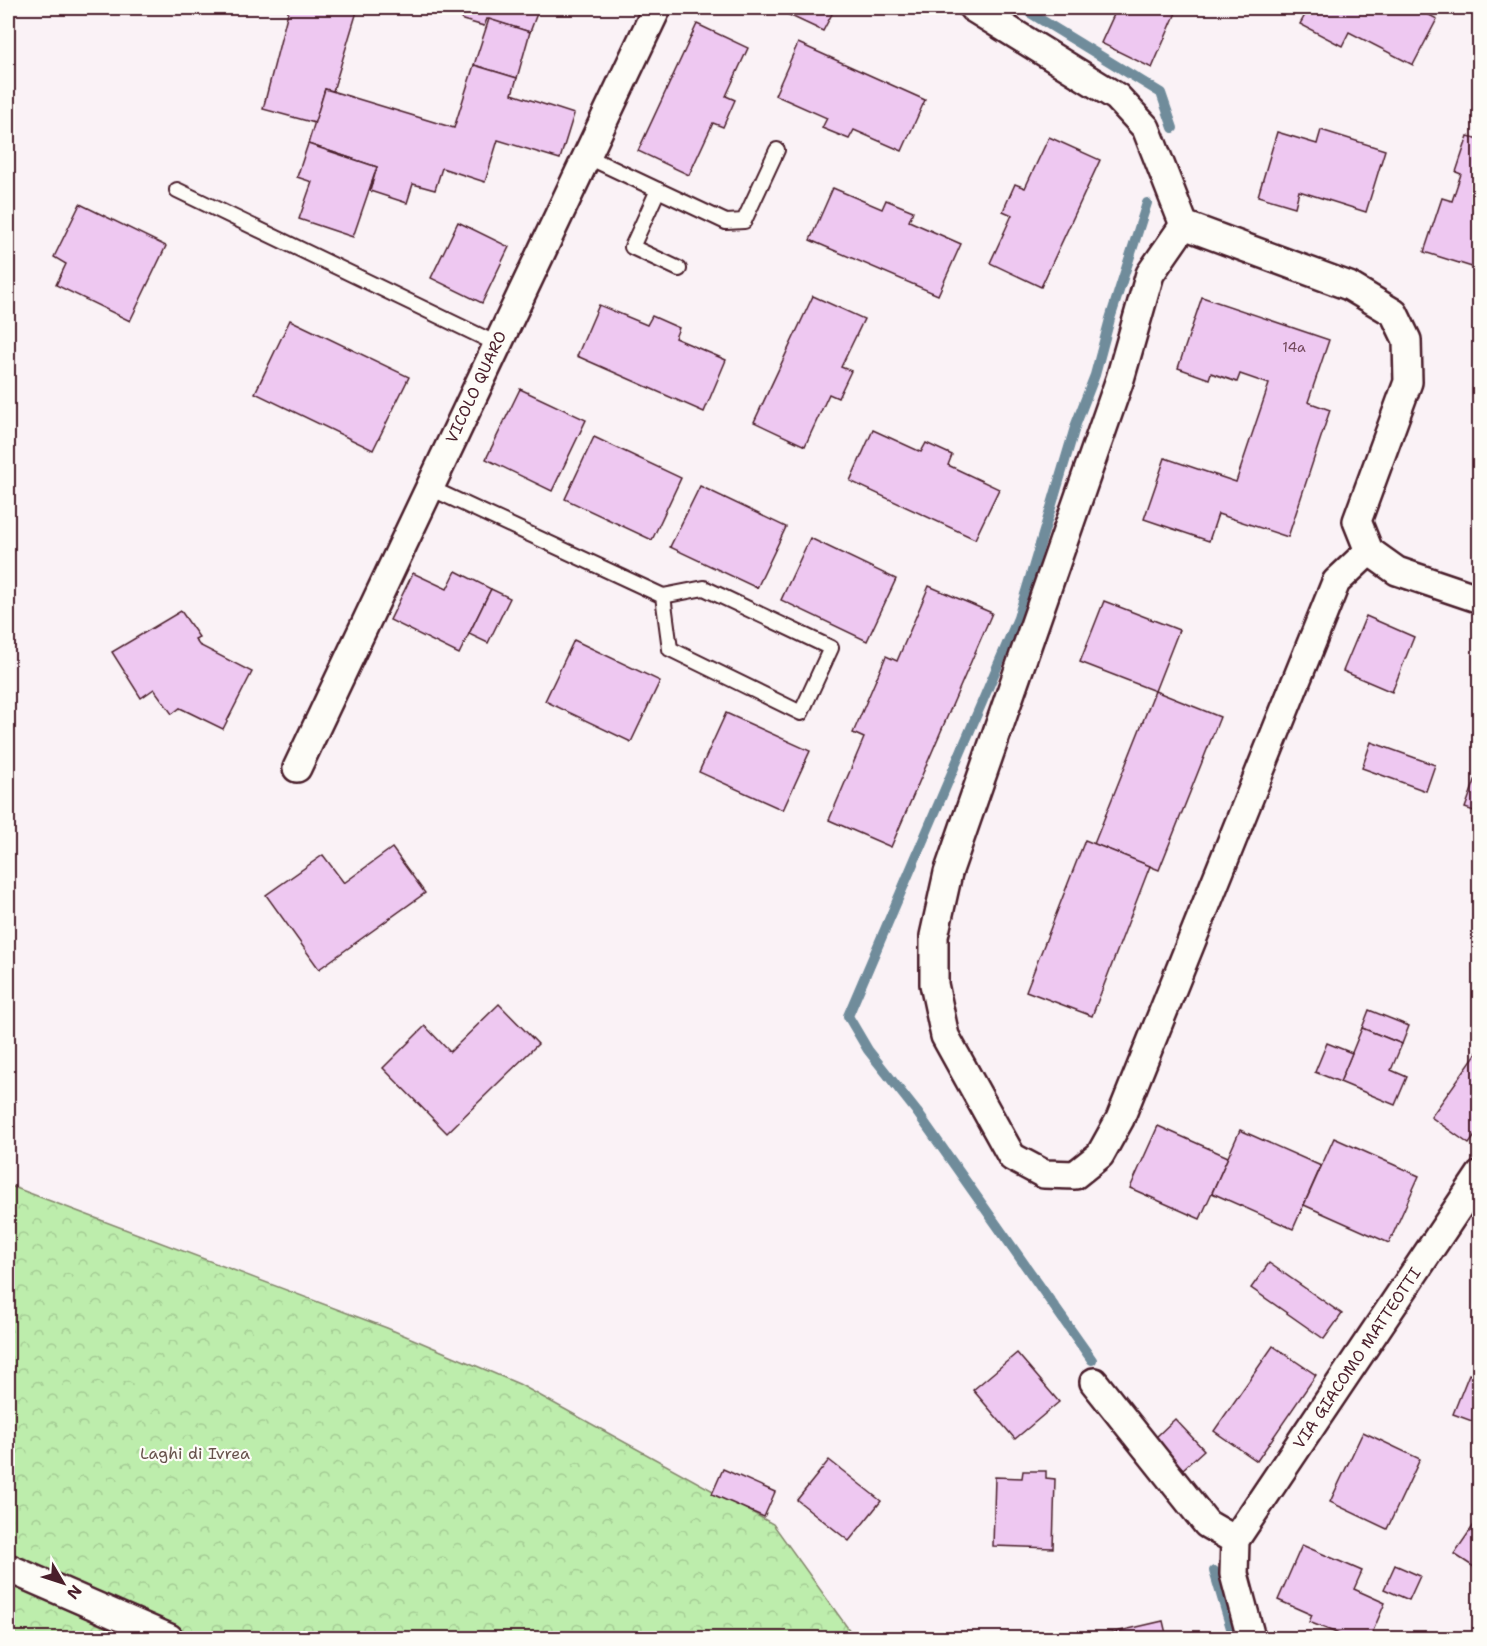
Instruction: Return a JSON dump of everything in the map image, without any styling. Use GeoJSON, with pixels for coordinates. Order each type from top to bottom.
{"type":"FeatureCollection","features":[{"type":"Feature","properties":{"kind":"street","name":"VICOLO QUARO"},"geometry":{"type":"LineString","coordinates":[[297,768],[428,487],[657,8]]}},
{"type":"Feature","properties":{"kind":"street"},"geometry":{"type":"LineString","coordinates":[[974,8],[1117,97],[1146,128],[1184,225],[1349,286],[1394,313],[1407,340],[1408,382],[1358,521],[1369,551],[1397,571],[1479,599]]}},
{"type":"Feature","properties":{"kind":"street"},"geometry":{"type":"LineString","coordinates":[[1184,225],[1150,274],[1120,379],[948,873],[934,936],[934,984],[945,1036],[1012,1157],[1044,1174],[1075,1175],[1100,1155],[1120,1119],[1336,582],[1369,551]]}},
{"type":"Feature","properties":{"kind":"street","name":"VIA GIACOMO MATTEOTTI"},"geometry":{"type":"LineString","coordinates":[[1235,1540],[1479,1175]]}},
{"type":"Feature","properties":{"kind":"street"},"geometry":{"type":"LineString","coordinates":[[1094,1382],[1207,1524],[1235,1540],[1234,1574],[1251,1638]]}},
{"type":"Feature","properties":{"kind":"street"},"geometry":{"type":"LineString","coordinates":[[8,1568],[169,1638]]}},
{"type":"Feature","properties":{"kind":"lane"},"geometry":{"type":"LineString","coordinates":[[586,156],[726,222],[744,221],[777,150]]}},
{"type":"Feature","properties":{"kind":"lane"},"geometry":{"type":"LineString","coordinates":[[177,190],[496,344]]}},
{"type":"Feature","properties":{"kind":"lane"},"geometry":{"type":"LineString","coordinates":[[658,190],[632,247],[679,269]]}},
{"type":"Feature","properties":{"kind":"lane"},"geometry":{"type":"LineString","coordinates":[[428,487],[663,596],[704,588],[831,648],[801,713],[670,649],[663,596]]}},
{"type":"Feature","properties":{"kind":"green space","name":"Laghi di Ivrea"},"geometry":{"type":"Polygon","coordinates":[[[8,1185],[387,1328],[519,1384],[773,1524],[855,1638],[8,1638],[8,1185]]]}},
{"type":"Feature","properties":{"kind":"building"},"geometry":{"type":"Polygon","coordinates":[[[289,8],[358,8],[333,91],[325,89],[315,123],[263,109],[289,8]]]}},
{"type":"Feature","properties":{"kind":"building"},"geometry":{"type":"Polygon","coordinates":[[[457,8],[539,8],[530,32],[487,19],[484,26],[463,20],[457,8]]]}},
{"type":"Feature","properties":{"kind":"building"},"geometry":{"type":"Polygon","coordinates":[[[774,8],[835,8],[823,31],[774,8]]]}},
{"type":"Feature","properties":{"kind":"building"},"geometry":{"type":"Polygon","coordinates":[[[1117,8],[1178,8],[1152,68],[1101,43],[1117,8]]]}},
{"type":"Feature","properties":{"kind":"building"},"geometry":{"type":"Polygon","coordinates":[[[1309,8],[1416,8],[1437,19],[1413,65],[1349,32],[1342,46],[1300,24],[1309,8]]]}},
{"type":"Feature","properties":{"kind":"building"},"geometry":{"type":"Polygon","coordinates":[[[489,19],[530,32],[517,78],[474,65],[489,19]]]}},
{"type":"Feature","properties":{"kind":"building"},"geometry":{"type":"Polygon","coordinates":[[[697,24],[748,48],[726,96],[735,100],[723,127],[713,123],[689,175],[638,151],[697,24]]]}},
{"type":"Feature","properties":{"kind":"building"},"geometry":{"type":"Polygon","coordinates":[[[798,43],[925,100],[902,151],[854,130],[849,139],[822,128],[827,118],[775,95],[798,43]]]}},
{"type":"Feature","properties":{"kind":"building"},"geometry":{"type":"Polygon","coordinates":[[[474,65],[517,78],[512,94],[574,114],[560,159],[498,140],[485,182],[442,168],[435,190],[413,184],[407,203],[370,191],[377,167],[308,144],[325,89],[454,128],[474,65]]]}},
{"type":"Feature","properties":{"kind":"building"},"geometry":{"type":"Polygon","coordinates":[[[1321,130],[1385,150],[1366,212],[1299,191],[1295,207],[1258,196],[1277,132],[1317,144],[1321,130]]]}},
{"type":"Feature","properties":{"kind":"building"},"geometry":{"type":"Polygon","coordinates":[[[1468,136],[1480,139],[1480,264],[1474,262],[1472,267],[1424,252],[1442,198],[1452,201],[1461,174],[1456,172],[1468,136]]]}},
{"type":"Feature","properties":{"kind":"building"},"geometry":{"type":"Polygon","coordinates":[[[1049,137],[1100,160],[1041,287],[990,263],[1012,215],[1003,211],[1015,184],[1025,188],[1049,137]]]}},
{"type":"Feature","properties":{"kind":"building"},"geometry":{"type":"Polygon","coordinates":[[[308,144],[377,167],[353,237],[299,219],[312,182],[297,177],[308,144]]]}},
{"type":"Feature","properties":{"kind":"building"},"geometry":{"type":"Polygon","coordinates":[[[833,188],[882,209],[886,200],[913,211],[909,221],[961,244],[938,295],[810,240],[833,188]]]}},
{"type":"Feature","properties":{"kind":"building"},"geometry":{"type":"Polygon","coordinates":[[[80,204],[166,246],[130,321],[56,285],[66,264],[54,257],[80,204]]]}},
{"type":"Feature","properties":{"kind":"building"},"geometry":{"type":"Polygon","coordinates":[[[458,222],[509,247],[482,303],[431,278],[458,222]]]}},
{"type":"Feature","properties":{"kind":"building"},"geometry":{"type":"Polygon","coordinates":[[[813,296],[864,319],[841,367],[851,371],[838,398],[829,394],[805,446],[754,422],[813,296]]]}},
{"type":"Feature","properties":{"kind":"building"},"geometry":{"type":"Polygon","coordinates":[[[1202,297],[1329,340],[1308,402],[1330,410],[1288,537],[1218,514],[1209,541],[1144,519],[1165,458],[1236,482],[1269,384],[1240,374],[1237,382],[1211,373],[1209,379],[1178,368],[1202,297]]]}},
{"type":"Feature","properties":{"kind":"building"},"geometry":{"type":"Polygon","coordinates":[[[599,305],[647,325],[652,316],[679,328],[675,338],[726,360],[704,412],[577,356],[599,305]]]}},
{"type":"Feature","properties":{"kind":"building"},"geometry":{"type":"Polygon","coordinates":[[[290,320],[409,377],[373,450],[255,393],[290,320]]]}},
{"type":"Feature","properties":{"kind":"building"},"geometry":{"type":"Polygon","coordinates":[[[520,389],[586,420],[552,491],[486,459],[520,389]]]}},
{"type":"Feature","properties":{"kind":"building"},"geometry":{"type":"Polygon","coordinates":[[[873,430],[921,452],[926,443],[952,455],[948,465],[999,489],[975,539],[850,481],[873,430]]]}},
{"type":"Feature","properties":{"kind":"building"},"geometry":{"type":"Polygon","coordinates":[[[594,437],[681,478],[652,540],[565,499],[594,437]]]}},
{"type":"Feature","properties":{"kind":"building"},"geometry":{"type":"Polygon","coordinates":[[[700,486],[786,527],[757,588],[670,547],[700,486]]]}},
{"type":"Feature","properties":{"kind":"building"},"geometry":{"type":"Polygon","coordinates":[[[810,538],[896,579],[867,641],[781,600],[810,538]]]}},
{"type":"Feature","properties":{"kind":"building"},"geometry":{"type":"Polygon","coordinates":[[[456,571],[491,589],[459,654],[390,620],[413,573],[447,589],[456,571]]]}},
{"type":"Feature","properties":{"kind":"building"},"geometry":{"type":"Polygon","coordinates":[[[929,586],[992,613],[891,847],[829,820],[864,738],[853,733],[886,656],[897,661],[929,586]]]}},
{"type":"Feature","properties":{"kind":"building"},"geometry":{"type":"Polygon","coordinates":[[[491,589],[510,598],[488,643],[469,634],[491,589]]]}},
{"type":"Feature","properties":{"kind":"building"},"geometry":{"type":"Polygon","coordinates":[[[1104,601],[1179,630],[1155,691],[1080,662],[1104,601]]]}},
{"type":"Feature","properties":{"kind":"building"},"geometry":{"type":"Polygon","coordinates":[[[181,611],[199,637],[195,639],[199,645],[252,672],[223,729],[180,708],[172,714],[154,689],[141,698],[112,652],[181,611]]]}},
{"type":"Feature","properties":{"kind":"building"},"geometry":{"type":"Polygon","coordinates":[[[1366,616],[1414,637],[1392,692],[1343,671],[1366,616]]]}},
{"type":"Feature","properties":{"kind":"building"},"geometry":{"type":"Polygon","coordinates":[[[574,640],[660,681],[631,742],[545,701],[574,640]]]}},
{"type":"Feature","properties":{"kind":"building"},"geometry":{"type":"Polygon","coordinates":[[[1155,691],[1220,717],[1159,870],[1094,844],[1155,691]]]}},
{"type":"Feature","properties":{"kind":"building"},"geometry":{"type":"Polygon","coordinates":[[[726,713],[810,751],[783,810],[699,772],[726,713]]]}},
{"type":"Feature","properties":{"kind":"building"},"geometry":{"type":"Polygon","coordinates":[[[1371,742],[1435,765],[1426,791],[1362,768],[1371,742]]]}},
{"type":"Feature","properties":{"kind":"building"},"geometry":{"type":"Polygon","coordinates":[[[1480,767],[1480,813],[1465,808],[1480,767]]]}},
{"type":"Feature","properties":{"kind":"building"},"geometry":{"type":"Polygon","coordinates":[[[1085,840],[1150,866],[1092,1016],[1026,991],[1085,840]]]}},
{"type":"Feature","properties":{"kind":"building"},"geometry":{"type":"Polygon","coordinates":[[[392,848],[425,893],[319,969],[266,895],[323,855],[344,883],[392,848]]]}},
{"type":"Feature","properties":{"kind":"building"},"geometry":{"type":"Polygon","coordinates":[[[499,1004],[538,1044],[447,1133],[383,1068],[425,1026],[450,1052],[499,1004]]]}},
{"type":"Feature","properties":{"kind":"building"},"geometry":{"type":"Polygon","coordinates":[[[1369,1010],[1409,1026],[1402,1044],[1362,1028],[1369,1010]]]}},
{"type":"Feature","properties":{"kind":"building"},"geometry":{"type":"Polygon","coordinates":[[[1362,1028],[1402,1044],[1391,1070],[1407,1077],[1395,1105],[1340,1082],[1362,1028]]]}},
{"type":"Feature","properties":{"kind":"building"},"geometry":{"type":"Polygon","coordinates":[[[1327,1043],[1352,1053],[1340,1082],[1315,1072],[1327,1043]]]}},
{"type":"Feature","properties":{"kind":"building"},"geometry":{"type":"Polygon","coordinates":[[[1480,1048],[1480,1129],[1469,1144],[1431,1117],[1480,1048]]]}},
{"type":"Feature","properties":{"kind":"building"},"geometry":{"type":"Polygon","coordinates":[[[1158,1126],[1228,1157],[1200,1219],[1130,1188],[1158,1126]]]}},
{"type":"Feature","properties":{"kind":"building"},"geometry":{"type":"Polygon","coordinates":[[[1240,1130],[1321,1166],[1293,1229],[1212,1193],[1240,1130]]]}},
{"type":"Feature","properties":{"kind":"building"},"geometry":{"type":"Polygon","coordinates":[[[1334,1138],[1419,1176],[1389,1243],[1304,1205],[1334,1138]]]}},
{"type":"Feature","properties":{"kind":"building"},"geometry":{"type":"Polygon","coordinates":[[[1269,1263],[1342,1314],[1324,1339],[1251,1288],[1269,1263]]]}},
{"type":"Feature","properties":{"kind":"building"},"geometry":{"type":"Polygon","coordinates":[[[1273,1346],[1316,1375],[1257,1461],[1214,1431],[1273,1346]]]}},
{"type":"Feature","properties":{"kind":"building"},"geometry":{"type":"Polygon","coordinates":[[[1017,1353],[1059,1402],[1015,1439],[973,1390],[1017,1353]]]}},
{"type":"Feature","properties":{"kind":"building"},"geometry":{"type":"Polygon","coordinates":[[[1469,1374],[1480,1379],[1480,1424],[1453,1414],[1469,1374]]]}},
{"type":"Feature","properties":{"kind":"building"},"geometry":{"type":"Polygon","coordinates":[[[1175,1419],[1204,1450],[1183,1469],[1155,1438],[1175,1419]]]}},
{"type":"Feature","properties":{"kind":"building"},"geometry":{"type":"Polygon","coordinates":[[[1363,1432],[1420,1459],[1387,1529],[1330,1502],[1363,1432]]]}},
{"type":"Feature","properties":{"kind":"building"},"geometry":{"type":"Polygon","coordinates":[[[829,1460],[881,1501],[849,1541],[797,1500],[829,1460]]]}},
{"type":"Feature","properties":{"kind":"building"},"geometry":{"type":"Polygon","coordinates":[[[723,1469],[775,1492],[764,1517],[712,1494],[723,1469]]]}},
{"type":"Feature","properties":{"kind":"building"},"geometry":{"type":"Polygon","coordinates":[[[1023,1471],[1046,1471],[1046,1478],[1055,1479],[1053,1548],[993,1546],[995,1477],[1022,1478],[1023,1471]]]}},
{"type":"Feature","properties":{"kind":"building"},"geometry":{"type":"Polygon","coordinates":[[[1480,1516],[1480,1571],[1454,1554],[1480,1516]]]}},
{"type":"Feature","properties":{"kind":"building"},"geometry":{"type":"Polygon","coordinates":[[[1302,1545],[1362,1571],[1354,1589],[1385,1603],[1370,1638],[1349,1638],[1309,1622],[1312,1615],[1278,1600],[1302,1545]]]}},
{"type":"Feature","properties":{"kind":"building"},"geometry":{"type":"Polygon","coordinates":[[[1395,1565],[1420,1576],[1409,1600],[1384,1589],[1395,1565]]]}},
{"type":"Feature","properties":{"kind":"building"},"geometry":{"type":"Polygon","coordinates":[[[1163,1621],[1167,1638],[1112,1638],[1111,1633],[1163,1621]]]}},
{"type":"Feature","properties":{"kind":"waterway"},"geometry":{"type":"LineString","coordinates":[[1022,8],[1161,93],[1173,128]]}},
{"type":"Feature","properties":{"kind":"waterway"},"geometry":{"type":"LineString","coordinates":[[1092,1360],[917,1112],[868,1050],[848,1016],[1018,618],[1076,424],[1095,375],[1110,319],[1147,203]]}},
{"type":"Feature","properties":{"kind":"waterway"},"geometry":{"type":"LineString","coordinates":[[1214,1571],[1234,1638]]}}]}
